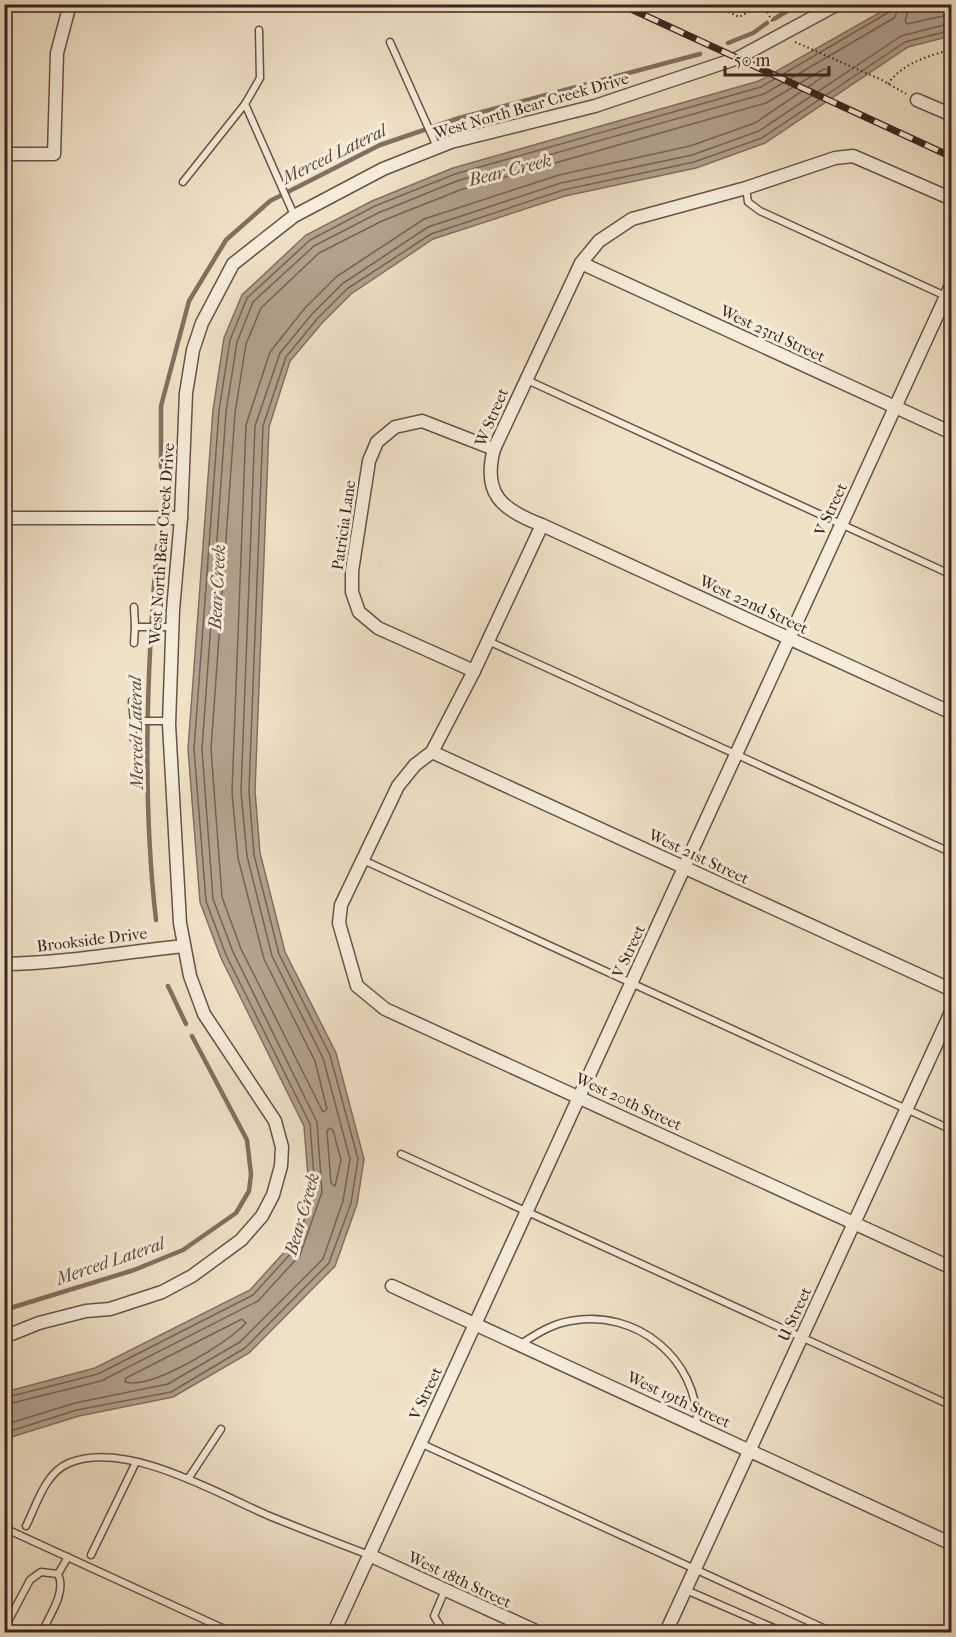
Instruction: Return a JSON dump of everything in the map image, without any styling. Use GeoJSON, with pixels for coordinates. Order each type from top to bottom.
{"type":"FeatureCollection","features":[{"type":"Feature","properties":{"kind":"street"},"geometry":{"type":"LineString","coordinates":[[4,154],[54,154],[57,53],[70,4]]}},
{"type":"Feature","properties":{"kind":"street","name":"West North Bear Creek Drive"},"geometry":{"type":"LineString","coordinates":[[4,1337],[39,1323],[86,1311],[110,1309],[162,1292],[192,1276],[241,1240],[262,1216],[273,1195],[281,1166],[282,1147],[277,1127],[204,1014],[190,976],[179,905],[169,721],[172,627],[181,518],[186,393],[193,350],[202,323],[233,264],[294,216],[435,142],[595,106],[738,58],[838,4]]}},
{"type":"Feature","properties":{"kind":"street"},"geometry":{"type":"LineString","coordinates":[[917,100],[951,115]]}},
{"type":"Feature","properties":{"kind":"street","name":"W Street"},"geometry":{"type":"LineString","coordinates":[[542,525],[524,518],[497,498],[490,484],[489,468],[494,449],[581,263],[599,242],[632,219],[746,188],[835,158],[853,156],[951,199]]}},
{"type":"Feature","properties":{"kind":"street","name":"West 23rd Street"},"geometry":{"type":"LineString","coordinates":[[581,263],[951,433]]}},
{"type":"Feature","properties":{"kind":"street","name":"V Street"},"geometry":{"type":"LineString","coordinates":[[334,1632],[841,524],[949,297],[951,283]]}},
{"type":"Feature","properties":{"kind":"street","name":"Patricia Lane"},"geometry":{"type":"LineString","coordinates":[[474,671],[378,628],[359,612],[352,592],[352,572],[369,460],[377,442],[395,427],[422,421],[494,449]]}},
{"type":"Feature","properties":{"kind":"street"},"geometry":{"type":"LineString","coordinates":[[4,519],[181,518]]}},
{"type":"Feature","properties":{"kind":"street"},"geometry":{"type":"LineString","coordinates":[[363,860],[398,786],[416,765],[432,752],[474,671],[542,525]]}},
{"type":"Feature","properties":{"kind":"street","name":"West 22nd Street"},"geometry":{"type":"LineString","coordinates":[[542,525],[951,713]]}},
{"type":"Feature","properties":{"kind":"street","name":"West 21st Street"},"geometry":{"type":"LineString","coordinates":[[432,752],[951,990]]}},
{"type":"Feature","properties":{"kind":"street","name":"West 20th Street"},"geometry":{"type":"LineString","coordinates":[[363,860],[341,905],[339,923],[357,986],[369,998],[385,1009],[951,1268]]}},
{"type":"Feature","properties":{"kind":"street","name":"Brookside Drive"},"geometry":{"type":"LineString","coordinates":[[4,964],[75,961],[127,951],[184,946]]}},
{"type":"Feature","properties":{"kind":"street","name":"U Street"},"geometry":{"type":"LineString","coordinates":[[666,1632],[951,1010]]}},
{"type":"Feature","properties":{"kind":"street","name":"West 19th Street"},"geometry":{"type":"LineString","coordinates":[[392,1286],[750,1449],[951,1544]]}},
{"type":"Feature","properties":{"kind":"street","name":"West 18th Street"},"geometry":{"type":"LineString","coordinates":[[369,1555],[538,1632]]}},
{"type":"Feature","properties":{"kind":"lane"},"geometry":{"type":"LineString","coordinates":[[183,182],[245,104],[260,78],[259,30]]}},
{"type":"Feature","properties":{"kind":"lane"},"geometry":{"type":"LineString","coordinates":[[390,42],[435,142]]}},
{"type":"Feature","properties":{"kind":"lane"},"geometry":{"type":"LineString","coordinates":[[245,104],[294,216]]}},
{"type":"Feature","properties":{"kind":"lane"},"geometry":{"type":"LineString","coordinates":[[746,188],[748,202],[760,211],[949,297]]}},
{"type":"Feature","properties":{"kind":"lane"},"geometry":{"type":"LineString","coordinates":[[526,379],[951,575]]}},
{"type":"Feature","properties":{"kind":"lane"},"geometry":{"type":"LineString","coordinates":[[134,607],[134,643]]}},
{"type":"Feature","properties":{"kind":"lane"},"geometry":{"type":"LineString","coordinates":[[135,627],[172,627]]}},
{"type":"Feature","properties":{"kind":"lane"},"geometry":{"type":"LineString","coordinates":[[488,641],[951,853]]}},
{"type":"Feature","properties":{"kind":"lane"},"geometry":{"type":"LineString","coordinates":[[132,700],[137,721],[132,737]]}},
{"type":"Feature","properties":{"kind":"lane"},"geometry":{"type":"LineString","coordinates":[[137,721],[169,721]]}},
{"type":"Feature","properties":{"kind":"lane"},"geometry":{"type":"LineString","coordinates":[[363,860],[951,1130]]}},
{"type":"Feature","properties":{"kind":"lane"},"geometry":{"type":"LineString","coordinates":[[401,1154],[951,1406]]}},
{"type":"Feature","properties":{"kind":"lane"},"geometry":{"type":"LineString","coordinates":[[521,1344],[551,1327],[571,1321],[606,1321],[640,1331],[671,1352],[682,1367],[696,1401],[697,1425]]}},
{"type":"Feature","properties":{"kind":"lane"},"geometry":{"type":"LineString","coordinates":[[188,1479],[221,1429]]}},
{"type":"Feature","properties":{"kind":"lane"},"geometry":{"type":"LineString","coordinates":[[420,1443],[832,1632]]}},
{"type":"Feature","properties":{"kind":"lane"},"geometry":{"type":"LineString","coordinates":[[26,1526],[49,1478],[68,1464],[85,1459],[107,1459],[148,1464],[369,1555]]}},
{"type":"Feature","properties":{"kind":"lane"},"geometry":{"type":"LineString","coordinates":[[91,1555],[136,1462]]}},
{"type":"Feature","properties":{"kind":"lane"},"geometry":{"type":"LineString","coordinates":[[4,1528],[231,1632]]}},
{"type":"Feature","properties":{"kind":"lane"},"geometry":{"type":"LineString","coordinates":[[58,1574],[68,1557]]}},
{"type":"Feature","properties":{"kind":"lane"},"geometry":{"type":"LineString","coordinates":[[4,1629],[30,1580],[41,1572],[58,1574]]}},
{"type":"Feature","properties":{"kind":"lane"},"geometry":{"type":"LineString","coordinates":[[42,1632],[61,1589],[62,1581],[58,1574]]}},
{"type":"Feature","properties":{"kind":"lane"},"geometry":{"type":"LineString","coordinates":[[440,1632],[442,1629],[434,1616],[445,1590]]}},
{"type":"Feature","properties":{"kind":"lane"},"geometry":{"type":"LineString","coordinates":[[686,1590],[776,1629],[775,1632]]}},
{"type":"Feature","properties":{"kind":"path"},"geometry":{"type":"LineString","coordinates":[[712,4],[739,17],[762,4],[776,30]]}},
{"type":"Feature","properties":{"kind":"path"},"geometry":{"type":"LineString","coordinates":[[795,41],[882,80],[917,100]]}},
{"type":"Feature","properties":{"kind":"path"},"geometry":{"type":"LineString","coordinates":[[888,84],[892,78],[918,60],[951,49]]}},
{"type":"Feature","properties":{"kind":"water","name":"Bear Creek"},"geometry":{"type":"Polygon","coordinates":[[[893,5],[951,5],[951,36],[908,47],[765,143],[696,168],[565,196],[433,239],[351,294],[322,323],[290,361],[269,427],[255,791],[260,853],[285,952],[336,1053],[364,1159],[357,1204],[335,1266],[249,1353],[173,1397],[79,1416],[5,1439],[5,1392],[95,1368],[250,1290],[288,1248],[309,1189],[304,1126],[221,958],[200,902],[188,749],[213,410],[224,338],[242,295],[306,235],[372,201],[453,168],[759,81],[893,5]]]}},
{"type":"Feature","properties":{"kind":"waterway","name":"Merced Lateral"},"geometry":{"type":"LineString","coordinates":[[774,19],[799,4]]}},
{"type":"Feature","properties":{"kind":"waterway","name":"Merced Lateral"},"geometry":{"type":"LineString","coordinates":[[728,43],[753,33],[767,23]]}},
{"type":"Feature","properties":{"kind":"waterway","name":"Merced Lateral"},"geometry":{"type":"LineString","coordinates":[[161,467],[161,406],[189,301],[226,240],[270,201],[380,145],[459,118],[700,54]]}},
{"type":"Feature","properties":{"kind":"waterway","name":"Merced Lateral"},"geometry":{"type":"LineString","coordinates":[[156,920],[149,827],[148,733],[157,546]]}},
{"type":"Feature","properties":{"kind":"waterway","name":"Merced Lateral"},"geometry":{"type":"LineString","coordinates":[[168,986],[186,1024]]}},
{"type":"Feature","properties":{"kind":"waterway","name":"Merced Lateral"},"geometry":{"type":"LineString","coordinates":[[4,1310],[134,1270],[183,1250],[236,1213],[249,1191],[251,1174],[247,1140],[192,1036]]}},
{"type":"Feature","properties":{"kind":"railway"},"geometry":{"type":"LineString","coordinates":[[620,4],[952,157]]}}]}
